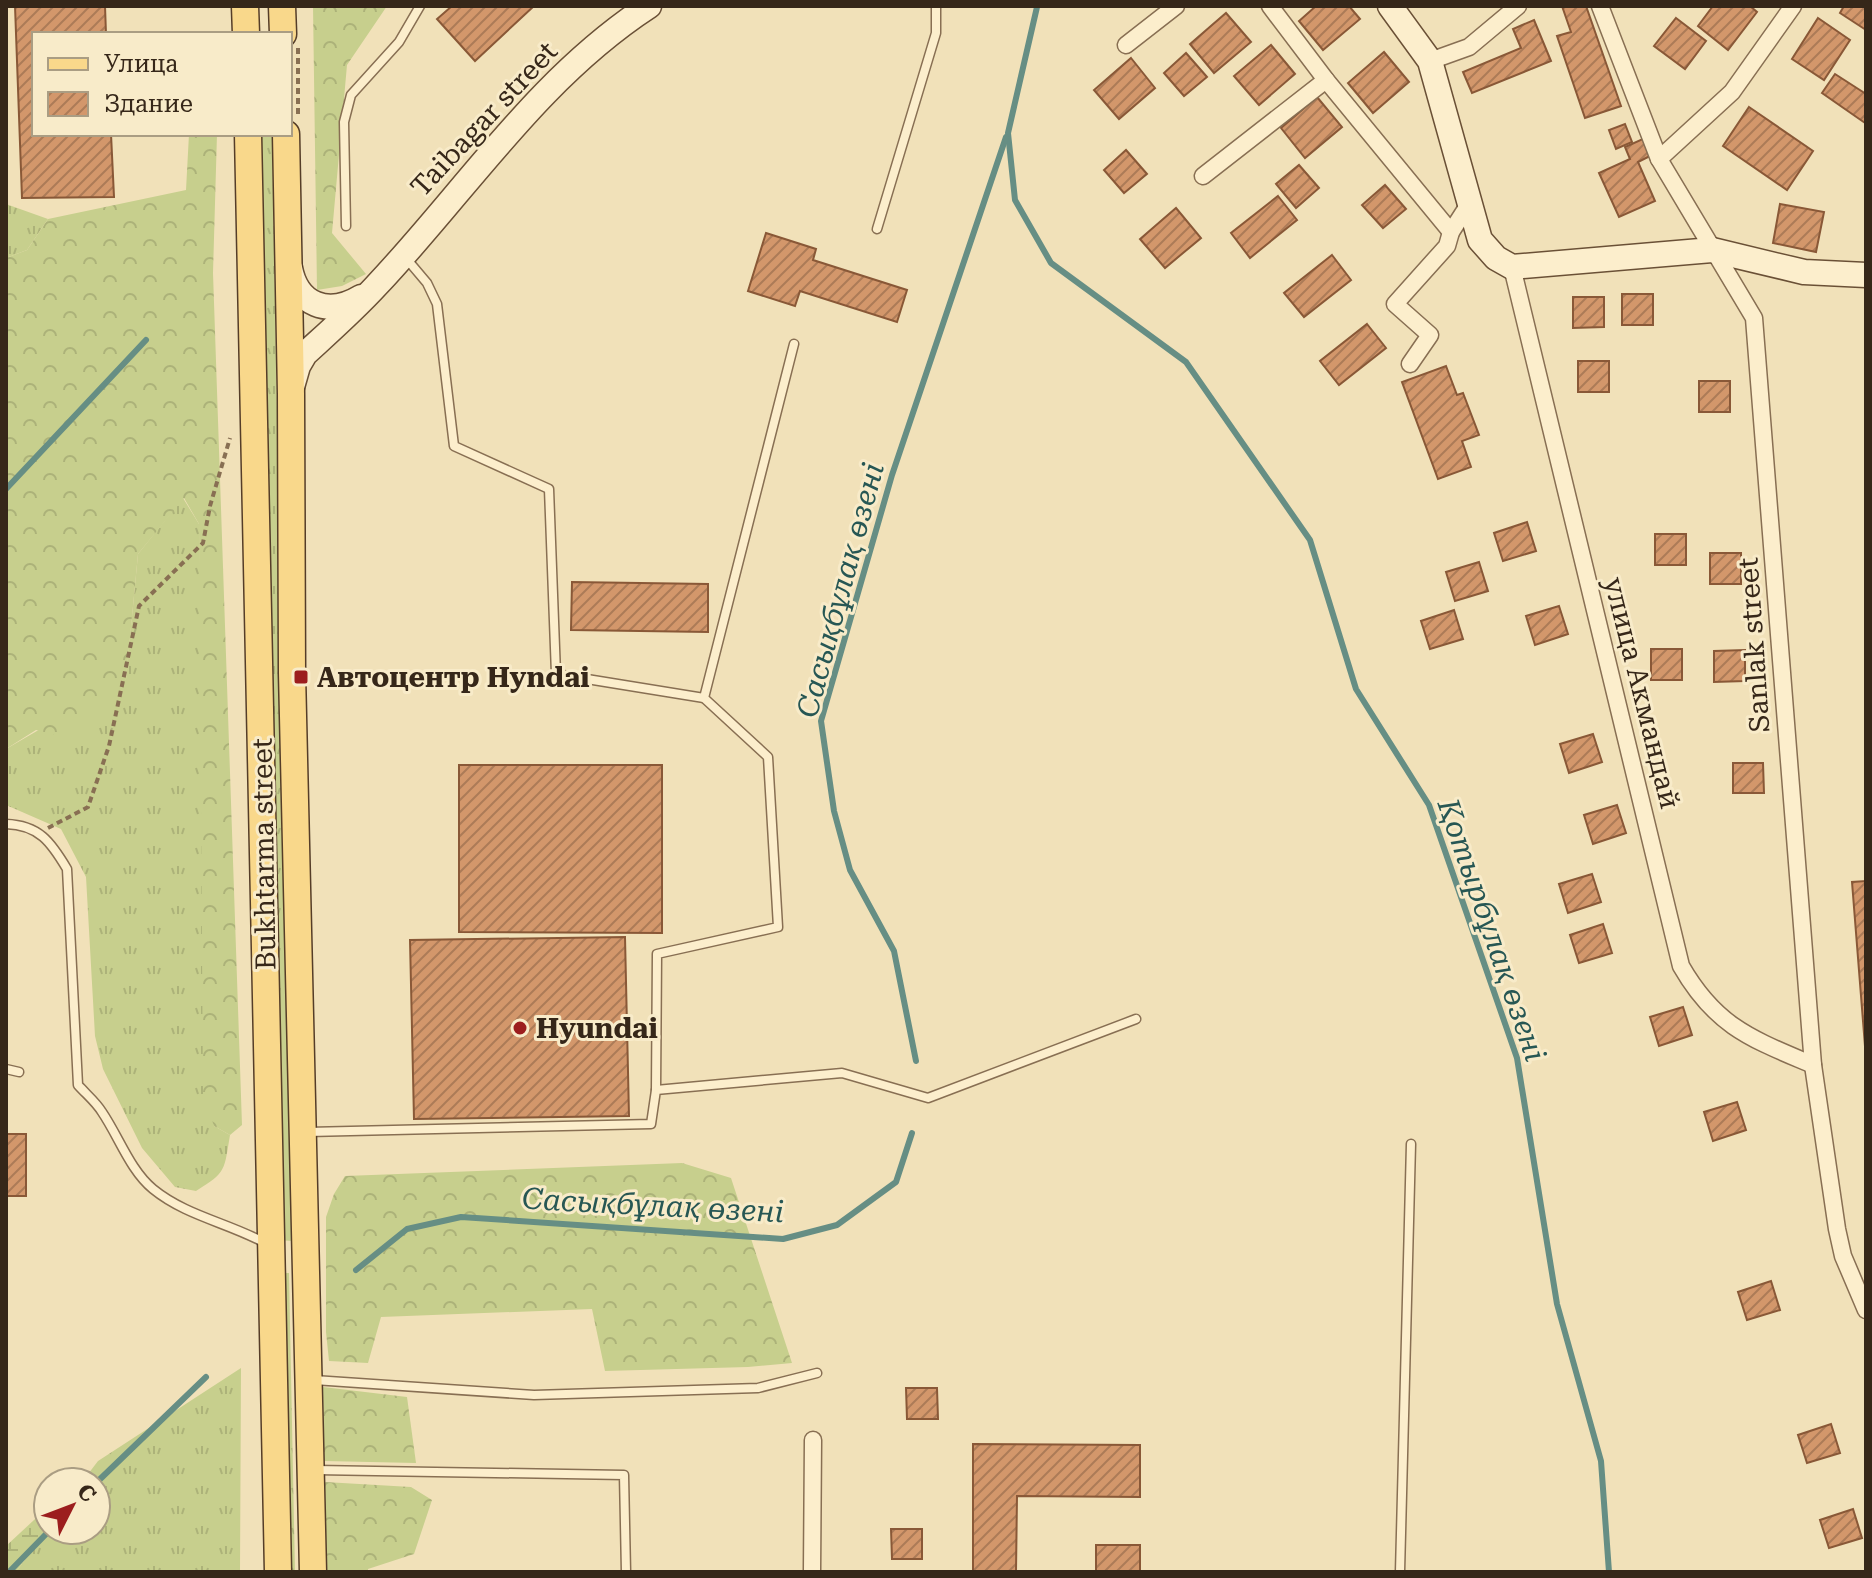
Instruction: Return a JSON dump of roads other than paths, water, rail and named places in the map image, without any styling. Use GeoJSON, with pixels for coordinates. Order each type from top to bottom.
{"type":"FeatureCollection","features":[{"type":"Feature","properties":{"kind":"main road"},"geometry":{"type":"LineString","coordinates":[[245,6],[246,32]]}},
{"type":"Feature","properties":{"kind":"main road"},"geometry":{"type":"LineString","coordinates":[[282,6],[283,32]]}},
{"type":"Feature","properties":{"kind":"main road","name":"Taibagar street"},"geometry":{"type":"LineString","coordinates":[[376,286],[493,149],[553,85],[597,43],[649,6]]}},
{"type":"Feature","properties":{"kind":"main road"},"geometry":{"type":"LineString","coordinates":[[1390,6],[1430,61],[1480,240],[1496,258],[1512,267],[1712,250],[1804,272],[1866,275]]}},
{"type":"Feature","properties":{"kind":"main road","name":"Bukhtarma street"},"geometry":{"type":"LineString","coordinates":[[248,136],[278,1572]]}},
{"type":"Feature","properties":{"kind":"main road","name":"Bukhtarma street"},"geometry":{"type":"LineString","coordinates":[[286,136],[292,673],[313,1572]]}},
{"type":"Feature","properties":{"kind":"main road"},"geometry":{"type":"LineString","coordinates":[[289,260],[295,288],[311,303],[326,307],[342,305],[356,300],[376,286]]}},
{"type":"Feature","properties":{"kind":"main road"},"geometry":{"type":"LineString","coordinates":[[291,394],[298,366],[305,354],[376,286]]}},
{"type":"Feature","properties":{"kind":"main road"},"geometry":{"type":"LineString","coordinates":[[272,1247],[306,1246]]}},
{"type":"Feature","properties":{"kind":"street"},"geometry":{"type":"LineString","coordinates":[[1126,45],[1176,6]]}},
{"type":"Feature","properties":{"kind":"street"},"geometry":{"type":"LineString","coordinates":[[1270,6],[1326,80],[1451,232]]}},
{"type":"Feature","properties":{"kind":"street"},"geometry":{"type":"LineString","coordinates":[[1430,61],[1469,47],[1518,6]]}},
{"type":"Feature","properties":{"kind":"street","name":"Sanlak street"},"geometry":{"type":"LineString","coordinates":[[1600,6],[1659,159],[1754,318],[1813,1065],[1837,1229],[1843,1256],[1866,1310]]}},
{"type":"Feature","properties":{"kind":"street"},"geometry":{"type":"LineString","coordinates":[[1659,159],[1732,92],[1793,6]]}},
{"type":"Feature","properties":{"kind":"street"},"geometry":{"type":"LineString","coordinates":[[1203,176],[1326,80]]}},
{"type":"Feature","properties":{"kind":"street"},"geometry":{"type":"LineString","coordinates":[[1410,364],[1430,335],[1395,304],[1447,246],[1451,232],[1471,201]]}},
{"type":"Feature","properties":{"kind":"street","name":"улица Акмандай"},"geometry":{"type":"LineString","coordinates":[[1512,267],[1681,966],[1693,987],[1732,1028],[1748,1038],[1813,1065]]}},
{"type":"Feature","properties":{"kind":"street"},"geometry":{"type":"LineString","coordinates":[[812,1572],[813,1440]]}},
{"type":"Feature","properties":{"kind":"lane"},"geometry":{"type":"LineString","coordinates":[[346,226],[344,122],[351,95],[399,42],[420,6]]}},
{"type":"Feature","properties":{"kind":"lane"},"geometry":{"type":"LineString","coordinates":[[877,229],[936,33],[936,6]]}},
{"type":"Feature","properties":{"kind":"lane"},"geometry":{"type":"LineString","coordinates":[[303,1132],[651,1124],[656,1090],[657,954],[778,927],[768,757],[704,698],[556,674],[549,489],[454,446],[437,304],[427,283],[403,255]]}},
{"type":"Feature","properties":{"kind":"lane"},"geometry":{"type":"LineString","coordinates":[[704,698],[794,344]]}},
{"type":"Feature","properties":{"kind":"lane"},"geometry":{"type":"LineString","coordinates":[[6,824],[39,832],[54,845],[67,869],[78,1085],[101,1110],[135,1168],[151,1187],[174,1204],[250,1234],[272,1247]]}},
{"type":"Feature","properties":{"kind":"lane"},"geometry":{"type":"LineString","coordinates":[[656,1090],[842,1073],[928,1098],[1136,1019]]}},
{"type":"Feature","properties":{"kind":"lane"},"geometry":{"type":"LineString","coordinates":[[6,1069],[19,1072]]}},
{"type":"Feature","properties":{"kind":"lane"},"geometry":{"type":"LineString","coordinates":[[1400,1572],[1411,1144]]}},
{"type":"Feature","properties":{"kind":"lane"},"geometry":{"type":"LineString","coordinates":[[309,1380],[534,1395],[758,1388],[817,1373]]}},
{"type":"Feature","properties":{"kind":"lane"},"geometry":{"type":"LineString","coordinates":[[311,1470],[624,1475],[626,1572]]}},
{"type":"Feature","properties":{"kind":"waterway","name":"Қотырбұлақ өзені"},"geometry":{"type":"LineString","coordinates":[[1037,7],[1008,133],[1015,200],[1051,263],[1186,362],[1310,540],[1356,689],[1429,805],[1517,1058],[1557,1304],[1601,1461],[1609,1572]]}},
{"type":"Feature","properties":{"kind":"waterway","name":"Сасықбұлақ өзені"},"geometry":{"type":"LineString","coordinates":[[916,1061],[894,951],[850,870],[834,811],[821,721],[892,475],[1006,137]]}},
{"type":"Feature","properties":{"kind":"waterway"},"geometry":{"type":"LineString","coordinates":[[6,489],[146,340]]}},
{"type":"Feature","properties":{"kind":"waterway","name":"Сасықбұлақ өзені"},"geometry":{"type":"LineString","coordinates":[[356,1270],[407,1229],[461,1217],[783,1239],[837,1225],[896,1182],[912,1133]]}},
{"type":"Feature","properties":{"kind":"waterway","name":"Сасықбұлақ өзені"},"geometry":{"type":"LineString","coordinates":[[112,1468],[206,1377]]}},
{"type":"Feature","properties":{"kind":"waterway","name":"Сасықбұлақ өзені"},"geometry":{"type":"LineString","coordinates":[[9,1572],[34,1546]]}},
{"type":"Feature","properties":{"kind":"place","name":"Автоцентр Hyndai"},"geometry":{"type":"Point","coordinates":[301,677]}},
{"type":"Feature","properties":{"kind":"place","name":"Hyundai"},"geometry":{"type":"Point","coordinates":[520,1028]}}]}
